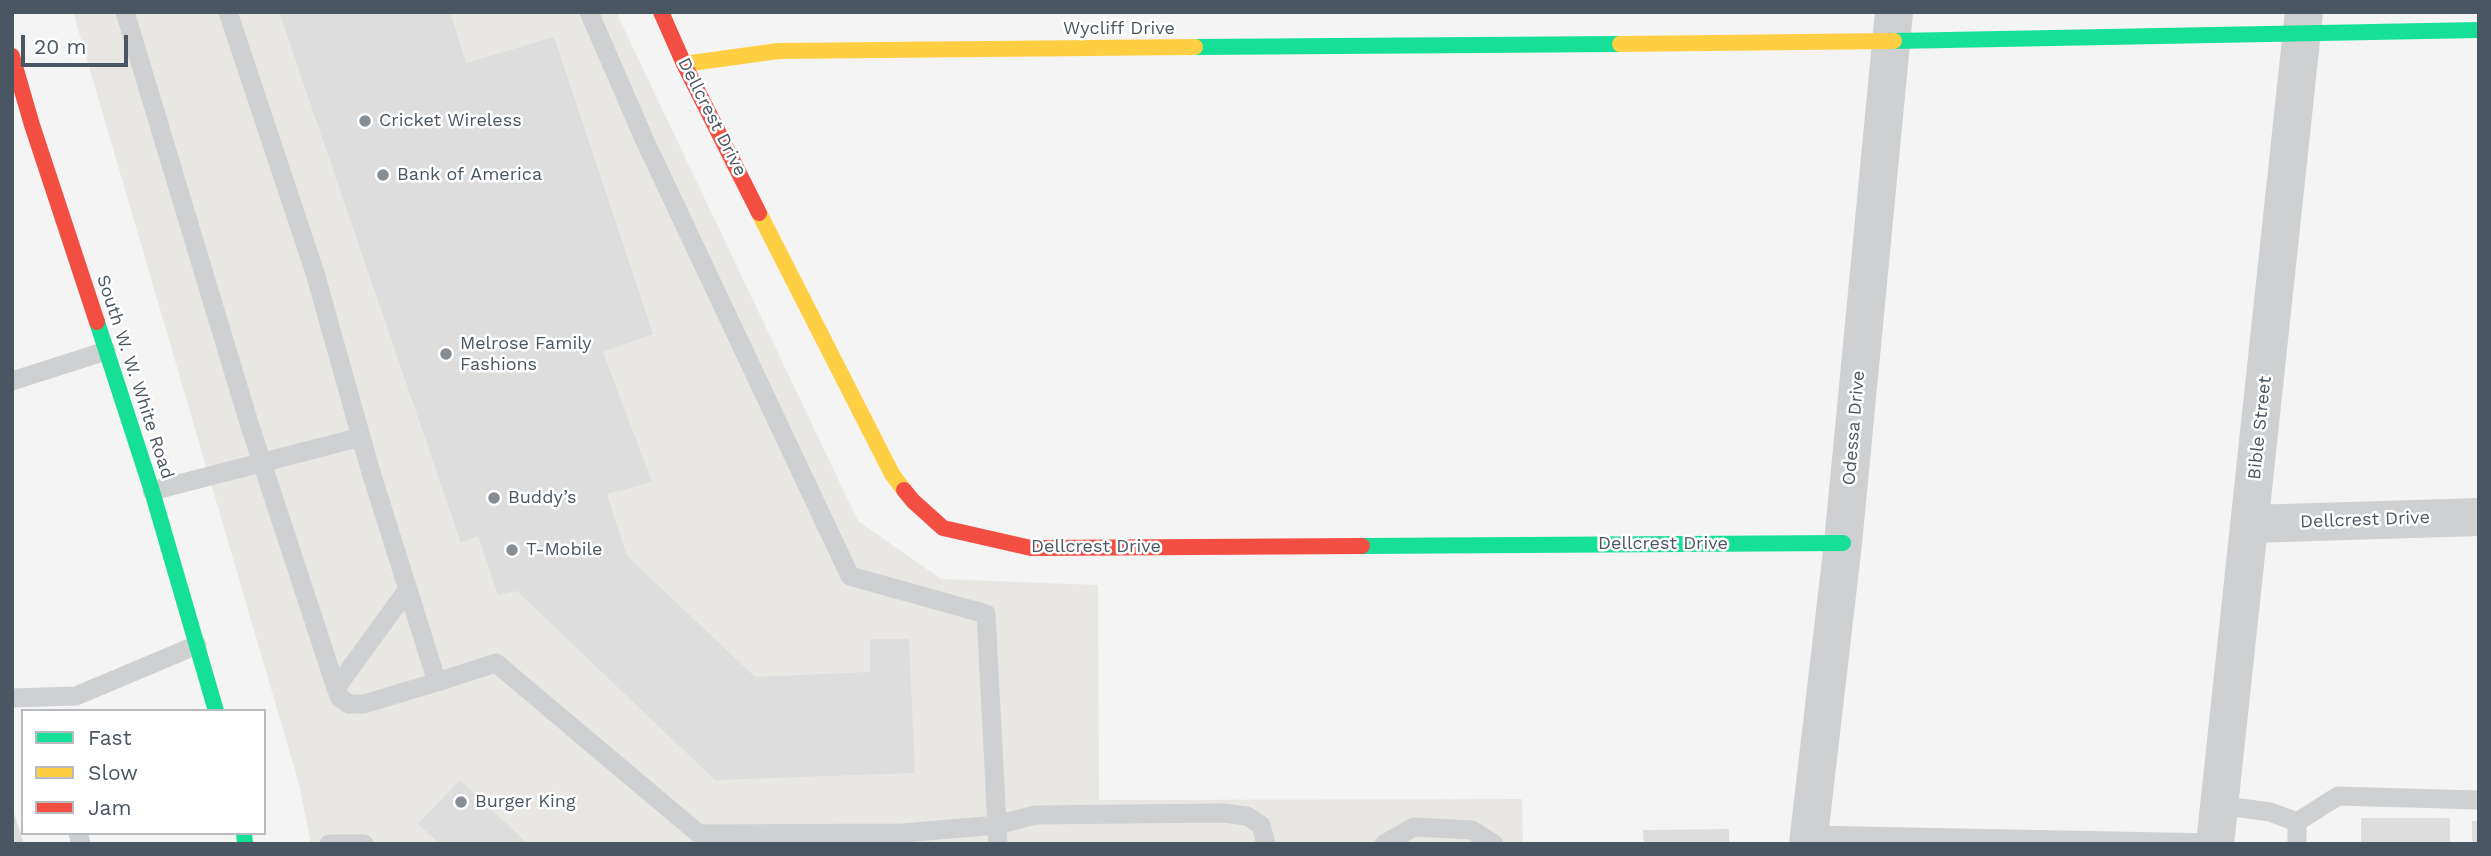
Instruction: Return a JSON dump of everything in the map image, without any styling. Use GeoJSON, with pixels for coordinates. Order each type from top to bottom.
{"type":"FeatureCollection","features":[{"type":"Feature","properties":{"kind":"street","name":"Dellcrest Drive"},"geometry":{"type":"LineString","coordinates":[[661,12],[684,64],[892,474],[913,501],[943,528],[1031,548],[1843,543]]}},
{"type":"Feature","properties":{"kind":"street","name":"Wycliff Drive"},"geometry":{"type":"LineString","coordinates":[[684,64],[778,51],[1892,27],[2303,24],[2479,30]]}},
{"type":"Feature","properties":{"kind":"street","name":"Bible Street"},"geometry":{"type":"LineString","coordinates":[[2215,843],[2303,24]]}},
{"type":"Feature","properties":{"kind":"street","name":"Odessa Drive"},"geometry":{"type":"LineString","coordinates":[[1808,839],[1843,543],[1892,27]]}},
{"type":"Feature","properties":{"kind":"street","name":"South W. W. White Road"},"geometry":{"type":"LineString","coordinates":[[12,56],[32,125],[152,491],[215,709]]}},
{"type":"Feature","properties":{"kind":"street","name":"Dellcrest Drive"},"geometry":{"type":"LineString","coordinates":[[2250,524],[2479,517]]}},
{"type":"Feature","properties":{"kind":"lane"},"geometry":{"type":"LineString","coordinates":[[125,12],[249,423],[340,698],[349,704],[364,704],[496,663],[699,834],[903,838],[998,834],[1035,815],[1222,813],[1247,817],[1261,825],[1266,844]]}},
{"type":"Feature","properties":{"kind":"lane"},"geometry":{"type":"LineString","coordinates":[[228,12],[315,273],[361,437],[437,682]]}},
{"type":"Feature","properties":{"kind":"lane"},"geometry":{"type":"LineString","coordinates":[[589,12],[645,141],[850,576],[986,614],[998,834]]}},
{"type":"Feature","properties":{"kind":"lane"},"geometry":{"type":"LineString","coordinates":[[12,131],[32,125]]}},
{"type":"Feature","properties":{"kind":"lane"},"geometry":{"type":"LineString","coordinates":[[12,381],[106,351]]}},
{"type":"Feature","properties":{"kind":"lane"},"geometry":{"type":"LineString","coordinates":[[152,491],[361,437]]}},
{"type":"Feature","properties":{"kind":"lane"},"geometry":{"type":"LineString","coordinates":[[336,688],[408,589]]}},
{"type":"Feature","properties":{"kind":"lane"},"geometry":{"type":"LineString","coordinates":[[12,698],[36,704],[76,695],[197,645]]}},
{"type":"Feature","properties":{"kind":"lane"},"geometry":{"type":"LineString","coordinates":[[2297,822],[2338,796],[2479,800]]}},
{"type":"Feature","properties":{"kind":"lane"},"geometry":{"type":"LineString","coordinates":[[2219,805],[2270,812],[2297,822]]}},
{"type":"Feature","properties":{"kind":"lane"},"geometry":{"type":"LineString","coordinates":[[2297,822],[2297,844]]}},
{"type":"Feature","properties":{"kind":"lane"},"geometry":{"type":"LineString","coordinates":[[1384,844],[1414,827],[1472,830],[1494,844]]}},
{"type":"Feature","properties":{"kind":"lane"},"geometry":{"type":"LineString","coordinates":[[1808,839],[2215,843]]}},
{"type":"Feature","properties":{"kind":"lane"},"geometry":{"type":"LineString","coordinates":[[329,844],[365,844]]}},
{"type":"Feature","properties":{"kind":"shaded area"},"geometry":{"type":"Polygon","coordinates":[[[73,12],[616,12],[858,521],[941,579],[1098,585],[1099,800],[1522,799],[1523,844],[311,844],[299,784],[73,12]]]}},
{"type":"Feature","properties":{"kind":"building"},"geometry":{"type":"Polygon","coordinates":[[[279,12],[450,12],[466,63],[554,37],[653,334],[603,352],[652,482],[607,494],[627,556],[755,677],[870,672],[870,639],[909,639],[915,773],[715,780],[517,591],[498,595],[478,536],[461,543],[279,12]]]}},
{"type":"Feature","properties":{"kind":"building","name":"Burger King"},"geometry":{"type":"Polygon","coordinates":[[[460,780],[528,844],[440,844],[418,824],[460,780]]]}},
{"type":"Feature","properties":{"kind":"building"},"geometry":{"type":"Polygon","coordinates":[[[13,810],[24,844],[12,844],[13,810]]]}},
{"type":"Feature","properties":{"kind":"building"},"geometry":{"type":"Polygon","coordinates":[[[2361,818],[2450,818],[2450,844],[2361,844],[2361,818]]]}},
{"type":"Feature","properties":{"kind":"building"},"geometry":{"type":"Polygon","coordinates":[[[2472,821],[2479,821],[2479,844],[2472,844],[2472,821]]]}},
{"type":"Feature","properties":{"kind":"building"},"geometry":{"type":"Polygon","coordinates":[[[1729,829],[1729,844],[1644,844],[1643,830],[1729,829]]]}},
{"type":"Feature","properties":{"kind":"traffic: fast"},"geometry":{"type":"LineString","coordinates":[[1894,41],[2479,30]]}},
{"type":"Feature","properties":{"kind":"traffic: fast"},"geometry":{"type":"LineString","coordinates":[[1195,47],[1620,44]]}},
{"type":"Feature","properties":{"kind":"traffic: fast"},"geometry":{"type":"LineString","coordinates":[[97,322],[152,491],[215,709]]}},
{"type":"Feature","properties":{"kind":"traffic: fast"},"geometry":{"type":"LineString","coordinates":[[1362,546],[1843,543]]}},
{"type":"Feature","properties":{"kind":"traffic: fast"},"geometry":{"type":"LineString","coordinates":[[244,835],[245,844]]}},
{"type":"Feature","properties":{"kind":"traffic: slow"},"geometry":{"type":"LineString","coordinates":[[1620,44],[1894,41]]}},
{"type":"Feature","properties":{"kind":"traffic: slow"},"geometry":{"type":"LineString","coordinates":[[684,64],[778,51],[1195,47]]}},
{"type":"Feature","properties":{"kind":"traffic: slow"},"geometry":{"type":"LineString","coordinates":[[759,213],[892,474],[904,490]]}},
{"type":"Feature","properties":{"kind":"traffic: jam"},"geometry":{"type":"LineString","coordinates":[[661,12],[684,64],[759,213]]}},
{"type":"Feature","properties":{"kind":"traffic: jam"},"geometry":{"type":"LineString","coordinates":[[12,56],[97,322]]}},
{"type":"Feature","properties":{"kind":"traffic: jam"},"geometry":{"type":"LineString","coordinates":[[904,490],[943,528],[1031,548],[1362,546]]}},
{"type":"Feature","properties":{"kind":"place","name":"Cricket Wireless"},"geometry":{"type":"Point","coordinates":[365,121]}},
{"type":"Feature","properties":{"kind":"place","name":"Bank of America"},"geometry":{"type":"Point","coordinates":[383,175]}},
{"type":"Feature","properties":{"kind":"place","name":"Melrose Family Fashions"},"geometry":{"type":"Point","coordinates":[446,354]}},
{"type":"Feature","properties":{"kind":"place","name":"Buddy’s"},"geometry":{"type":"Point","coordinates":[494,498]}},
{"type":"Feature","properties":{"kind":"place","name":"T-Mobile"},"geometry":{"type":"Point","coordinates":[512,550]}},
{"type":"Feature","properties":{"kind":"place","name":"Burger King"},"geometry":{"type":"Point","coordinates":[461,802]}}]}
